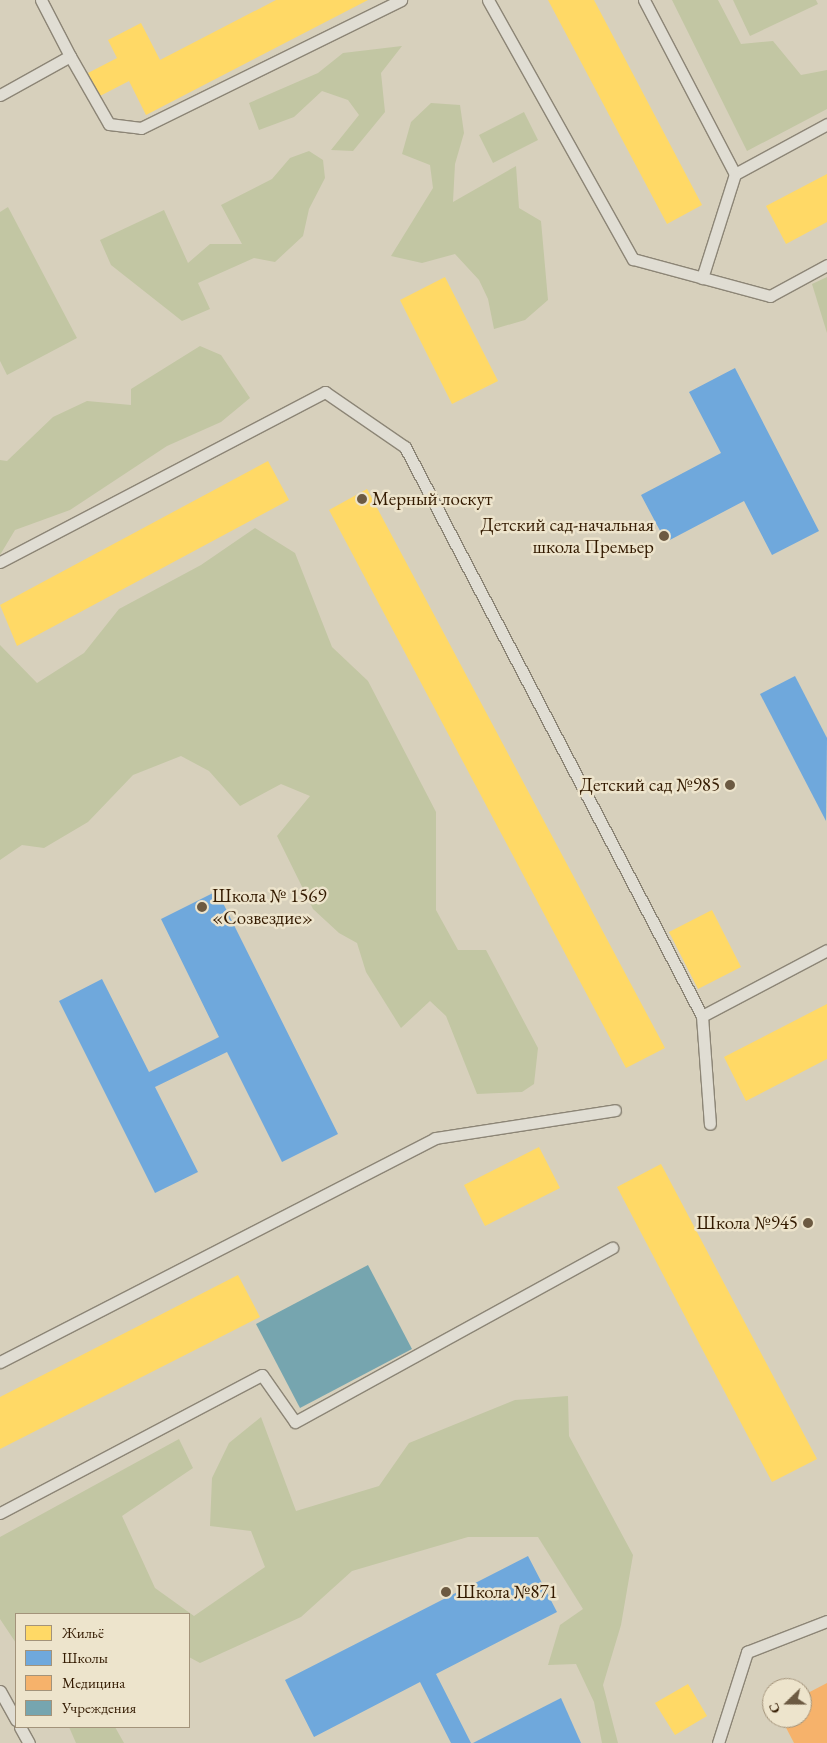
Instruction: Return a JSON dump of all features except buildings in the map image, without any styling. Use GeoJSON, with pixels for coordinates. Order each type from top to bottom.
{"type":"FeatureCollection","features":[{"type":"Feature","properties":{"kind":"lane"},"geometry":{"type":"LineString","coordinates":[[43,0],[70,56],[109,124],[141,128],[401,0]]}},
{"type":"Feature","properties":{"kind":"lane"},"geometry":{"type":"LineString","coordinates":[[488,0],[634,259],[770,296],[827,265]]}},
{"type":"Feature","properties":{"kind":"lane"},"geometry":{"type":"LineString","coordinates":[[644,0],[735,174]]}},
{"type":"Feature","properties":{"kind":"lane"},"geometry":{"type":"LineString","coordinates":[[0,95],[70,56]]}},
{"type":"Feature","properties":{"kind":"lane"},"geometry":{"type":"LineString","coordinates":[[702,278],[735,174],[827,124]]}},
{"type":"Feature","properties":{"kind":"lane"},"geometry":{"type":"LineString","coordinates":[[0,562],[325,392],[405,447],[702,1016],[710,1124]]}},
{"type":"Feature","properties":{"kind":"lane"},"geometry":{"type":"LineString","coordinates":[[702,1016],[827,950]]}},
{"type":"Feature","properties":{"kind":"lane"},"geometry":{"type":"LineString","coordinates":[[0,1362],[435,1138],[615,1110]]}},
{"type":"Feature","properties":{"kind":"lane"},"geometry":{"type":"LineString","coordinates":[[0,1513],[262,1375],[295,1422],[612,1248]]}},
{"type":"Feature","properties":{"kind":"lane"},"geometry":{"type":"LineString","coordinates":[[718,1743],[747,1652],[827,1621]]}},
{"type":"Feature","properties":{"kind":"lane"},"geometry":{"type":"LineString","coordinates":[[0,1691],[15,1718]]}},
{"type":"Feature","properties":{"kind":"lane"},"geometry":{"type":"LineString","coordinates":[[21,1728],[29,1743]]}},
{"type":"Feature","properties":{"kind":"green space"},"geometry":{"type":"Polygon","coordinates":[[[672,0],[718,0],[741,44],[773,41],[801,75],[827,70],[827,109],[747,151],[672,0]]]}},
{"type":"Feature","properties":{"kind":"green space"},"geometry":{"type":"Polygon","coordinates":[[[733,0],[816,0],[818,4],[750,36],[733,0]]]}},
{"type":"Feature","properties":{"kind":"green space"},"geometry":{"type":"Polygon","coordinates":[[[402,46],[381,73],[385,112],[353,151],[331,150],[359,115],[348,100],[322,91],[294,117],[259,130],[249,103],[318,73],[343,53],[402,46]]]}},
{"type":"Feature","properties":{"kind":"green space"},"geometry":{"type":"Polygon","coordinates":[[[431,103],[460,105],[464,133],[455,164],[453,202],[516,166],[519,208],[541,221],[548,300],[525,320],[494,329],[488,299],[479,280],[455,254],[422,263],[391,256],[433,188],[430,165],[402,154],[411,122],[431,103]]]}},
{"type":"Feature","properties":{"kind":"green space"},"geometry":{"type":"Polygon","coordinates":[[[524,112],[538,140],[493,163],[479,135],[524,112]]]}},
{"type":"Feature","properties":{"kind":"green space"},"geometry":{"type":"Polygon","coordinates":[[[309,151],[323,160],[325,178],[309,209],[303,236],[275,262],[254,258],[198,283],[210,309],[182,321],[111,265],[100,240],[164,210],[188,263],[210,244],[242,244],[221,205],[272,179],[290,158],[309,151]]]}},
{"type":"Feature","properties":{"kind":"green space"},"geometry":{"type":"Polygon","coordinates":[[[8,207],[77,338],[7,375],[0,361],[0,212],[8,207]]]}},
{"type":"Feature","properties":{"kind":"green space"},"geometry":{"type":"Polygon","coordinates":[[[827,277],[827,333],[812,284],[827,277]]]}},
{"type":"Feature","properties":{"kind":"green space"},"geometry":{"type":"Polygon","coordinates":[[[200,346],[221,355],[250,398],[221,422],[167,446],[70,510],[15,530],[0,555],[0,460],[7,461],[53,417],[87,401],[131,405],[131,389],[200,346]]]}},
{"type":"Feature","properties":{"kind":"green space"},"geometry":{"type":"Polygon","coordinates":[[[255,528],[295,553],[332,647],[368,681],[436,812],[436,910],[458,950],[486,950],[538,1048],[534,1084],[522,1092],[477,1094],[446,1016],[430,1001],[401,1028],[366,972],[357,943],[339,933],[313,909],[277,836],[310,796],[281,784],[240,806],[209,771],[181,756],[133,775],[88,822],[44,848],[22,845],[0,860],[0,645],[37,683],[84,653],[119,609],[201,565],[255,528]]]}},
{"type":"Feature","properties":{"kind":"green space"},"geometry":{"type":"Polygon","coordinates":[[[568,1396],[569,1436],[633,1555],[621,1625],[603,1685],[618,1743],[602,1743],[594,1702],[576,1664],[548,1665],[560,1625],[583,1609],[538,1537],[468,1537],[352,1571],[301,1617],[200,1663],[190,1658],[190,1613],[194,1616],[265,1567],[251,1531],[210,1526],[212,1478],[229,1443],[261,1417],[296,1511],[379,1486],[409,1443],[515,1400],[568,1396]]]}},
{"type":"Feature","properties":{"kind":"green space"},"geometry":{"type":"Polygon","coordinates":[[[179,1439],[193,1468],[122,1516],[155,1588],[190,1613],[15,1613],[15,1642],[0,1619],[0,1537],[179,1439]]]}},
{"type":"Feature","properties":{"kind":"green space"},"geometry":{"type":"Polygon","coordinates":[[[69,1728],[116,1728],[124,1743],[76,1743],[69,1728]]]}},
{"type":"Feature","properties":{"kind":"place","name":"Мерный лоскут"},"geometry":{"type":"Point","coordinates":[362,499]}},
{"type":"Feature","properties":{"kind":"place","name":"Детский сад-начальная школа Премьер"},"geometry":{"type":"Point","coordinates":[664,536]}},
{"type":"Feature","properties":{"kind":"place","name":"Детский сад №985"},"geometry":{"type":"Point","coordinates":[730,785]}},
{"type":"Feature","properties":{"kind":"place","name":"Школа № 1569 «Созвездие»"},"geometry":{"type":"Point","coordinates":[202,907]}},
{"type":"Feature","properties":{"kind":"place","name":"Школа №945"},"geometry":{"type":"Point","coordinates":[808,1223]}},
{"type":"Feature","properties":{"kind":"place","name":"Школа №871"},"geometry":{"type":"Point","coordinates":[446,1592]}}]}
